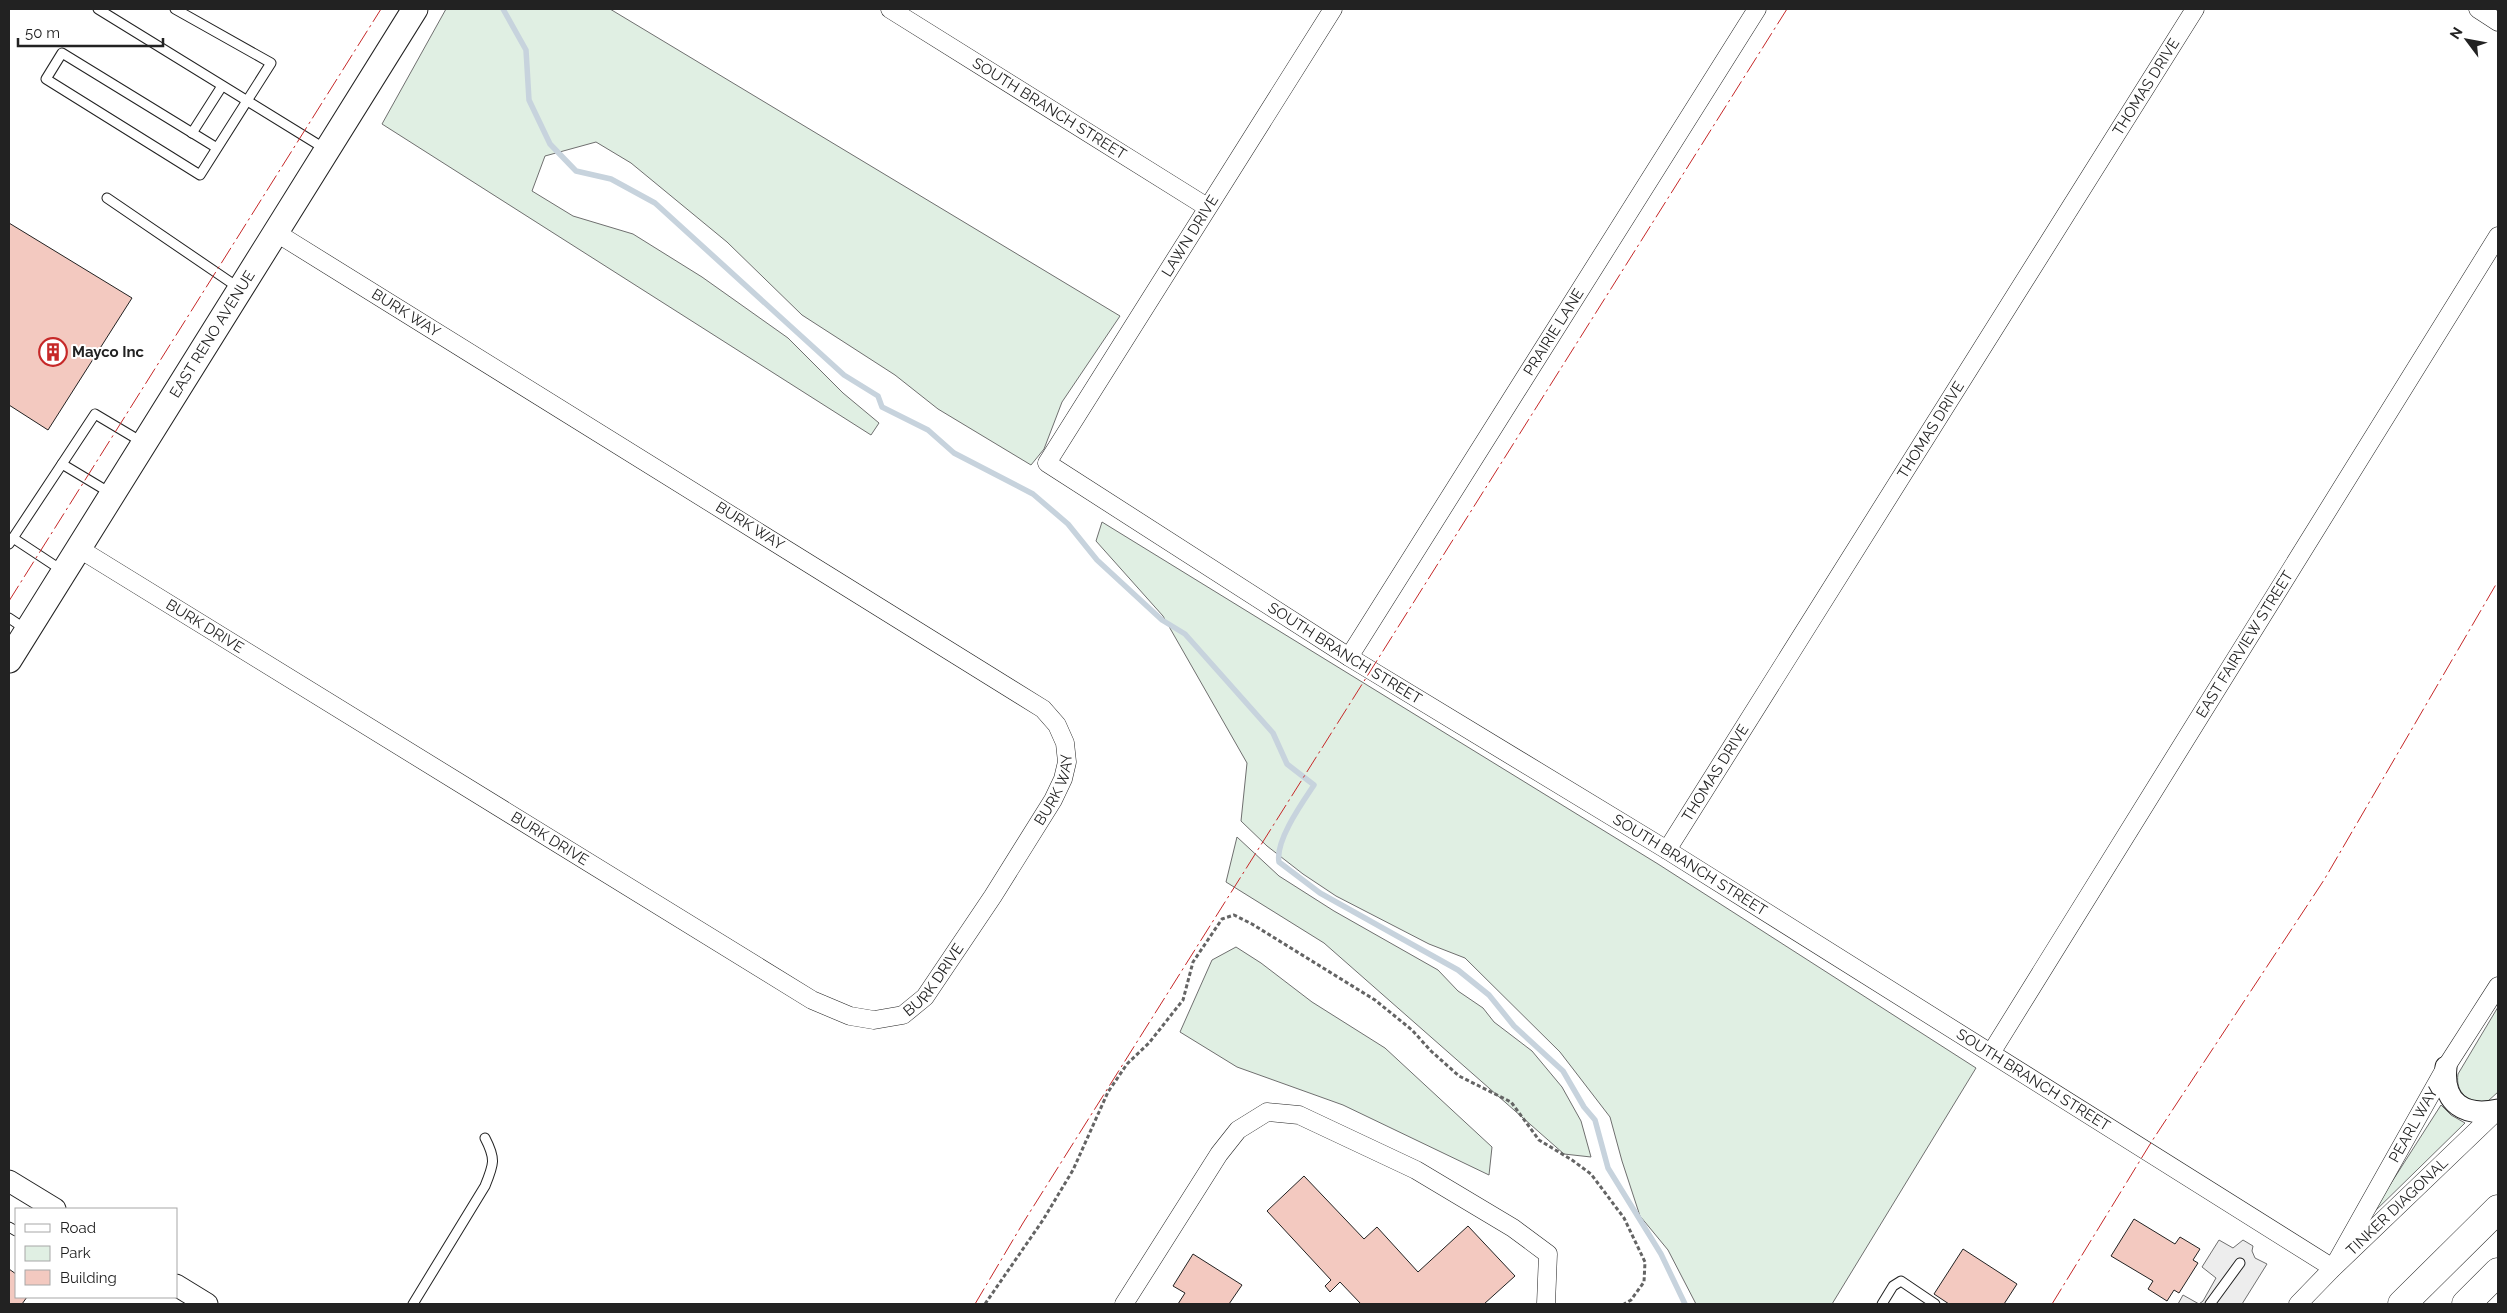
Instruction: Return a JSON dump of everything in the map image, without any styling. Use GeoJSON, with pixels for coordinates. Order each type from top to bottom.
{"type":"FeatureCollection","features":[{"type":"Feature","properties":{"kind":"highway"},"geometry":{"type":"LineString","coordinates":[[2402,1304],[2498,1210]]}},
{"type":"Feature","properties":{"kind":"highway"},"geometry":{"type":"LineString","coordinates":[[2466,1304],[2498,1272]]}},
{"type":"Feature","properties":{"kind":"main road","name":"EAST RENO AVENUE"},"geometry":{"type":"LineString","coordinates":[[9,660],[18,624],[63,571],[78,548],[415,9]]}},
{"type":"Feature","properties":{"kind":"street","name":"SOUTH BRANCH STREET"},"geometry":{"type":"LineString","coordinates":[[890,9],[1207,207]]}},
{"type":"Feature","properties":{"kind":"street","name":"LAWN DRIVE"},"geometry":{"type":"LineString","coordinates":[[1047,463],[1333,9]]}},
{"type":"Feature","properties":{"kind":"street","name":"PRAIRIE LANE"},"geometry":{"type":"LineString","coordinates":[[1349,657],[1757,9]]}},
{"type":"Feature","properties":{"kind":"street","name":"THOMAS DRIVE"},"geometry":{"type":"LineString","coordinates":[[1667,850],[2195,9]]}},
{"type":"Feature","properties":{"kind":"street"},"geometry":{"type":"LineString","coordinates":[[2478,9],[2498,22]]}},
{"type":"Feature","properties":{"kind":"street","name":"BURK WAY"},"geometry":{"type":"LineString","coordinates":[[275,232],[1044,709],[1057,725],[1065,743],[1067,762],[1063,779],[1053,800],[993,896]]}},
{"type":"Feature","properties":{"kind":"street","name":"EAST FAIRVIEW STREET"},"geometry":{"type":"LineString","coordinates":[[1991,1053],[2498,236]]}},
{"type":"Feature","properties":{"kind":"street","name":"SOUTH BRANCH STREET"},"geometry":{"type":"LineString","coordinates":[[1047,463],[1349,657],[1667,850],[2333,1268]]}},
{"type":"Feature","properties":{"kind":"street","name":"BURK DRIVE"},"geometry":{"type":"LineString","coordinates":[[78,548],[812,1000],[850,1016],[874,1020],[903,1015],[925,997],[993,896]]}},
{"type":"Feature","properties":{"kind":"street","name":"PEARL WAY"},"geometry":{"type":"LineString","coordinates":[[2333,1268],[2446,1067],[2498,986]]}},
{"type":"Feature","properties":{"kind":"street"},"geometry":{"type":"LineString","coordinates":[[2446,1067],[2446,1087],[2452,1100],[2458,1106],[2476,1112],[2498,1110]]}},
{"type":"Feature","properties":{"kind":"street","name":"TINKER DIAGONAL"},"geometry":{"type":"LineString","coordinates":[[2298,1304],[2498,1110]]}},
{"type":"Feature","properties":{"kind":"street"},"geometry":{"type":"LineString","coordinates":[[1124,1304],[1219,1154],[1238,1130],[1267,1112],[1299,1115],[1416,1170],[1513,1228],[1548,1254],[1546,1304]]}},
{"type":"Feature","properties":{"kind":"street"},"geometry":{"type":"LineString","coordinates":[[9,1181],[51,1208]]}},
{"type":"Feature","properties":{"kind":"street"},"geometry":{"type":"LineString","coordinates":[[178,1286],[207,1304]]}},
{"type":"Feature","properties":{"kind":"lane"},"geometry":{"type":"LineString","coordinates":[[98,9],[327,150]]}},
{"type":"Feature","properties":{"kind":"lane"},"geometry":{"type":"LineString","coordinates":[[175,9],[271,63],[200,175],[46,79],[62,53],[217,148]]}},
{"type":"Feature","properties":{"kind":"lane"},"geometry":{"type":"LineString","coordinates":[[192,133],[222,86]]}},
{"type":"Feature","properties":{"kind":"lane"},"geometry":{"type":"LineString","coordinates":[[107,198],[240,288]]}},
{"type":"Feature","properties":{"kind":"lane"},"geometry":{"type":"LineString","coordinates":[[63,571],[11,541],[95,414],[143,443]]}},
{"type":"Feature","properties":{"kind":"lane"},"geometry":{"type":"LineString","coordinates":[[62,464],[112,494]]}},
{"type":"Feature","properties":{"kind":"lane"},"geometry":{"type":"LineString","coordinates":[[413,1304],[485,1186],[494,1165],[492,1151],[485,1138]]}},
{"type":"Feature","properties":{"kind":"lane"},"geometry":{"type":"LineString","coordinates":[[2210,1304],[2240,1263]]}},
{"type":"Feature","properties":{"kind":"lane"},"geometry":{"type":"LineString","coordinates":[[1882,1304],[1893,1286],[1901,1281],[1935,1304]]}},
{"type":"Feature","properties":{"kind":"path"},"geometry":{"type":"LineString","coordinates":[[985,1304],[1043,1220],[1073,1170],[1108,1092],[1127,1064],[1149,1043],[1183,1000],[1193,962],[1222,919],[1234,915],[1375,1000],[1412,1030],[1431,1051],[1459,1076],[1511,1102],[1539,1140],[1591,1174],[1624,1218],[1645,1262],[1644,1282],[1631,1300],[1624,1304]]}},
{"type":"Feature","properties":{"kind":"green space"},"geometry":{"type":"Polygon","coordinates":[[[446,9],[610,9],[1120,316],[1062,402],[1044,449],[1031,465],[938,409],[895,375],[802,315],[727,242],[631,163],[596,142],[545,156],[532,191],[573,216],[633,234],[702,277],[788,338],[843,393],[879,423],[871,435],[382,124],[446,9]]]}},
{"type":"Feature","properties":{"kind":"green space"},"geometry":{"type":"Polygon","coordinates":[[[1102,522],[1658,864],[1976,1068],[1832,1304],[1696,1304],[1668,1250],[1640,1216],[1610,1117],[1560,1052],[1465,958],[1429,944],[1336,896],[1303,874],[1267,846],[1241,821],[1247,763],[1163,616],[1096,541],[1102,522]]]}},
{"type":"Feature","properties":{"kind":"green space"},"geometry":{"type":"Polygon","coordinates":[[[1237,837],[1279,876],[1334,911],[1438,970],[1458,991],[1483,1008],[1494,1022],[1532,1051],[1562,1087],[1581,1121],[1591,1157],[1564,1154],[1324,943],[1226,882],[1237,837]]]}},
{"type":"Feature","properties":{"kind":"green space"},"geometry":{"type":"Polygon","coordinates":[[[1236,947],[1261,963],[1312,1002],[1385,1048],[1492,1147],[1489,1175],[1343,1105],[1237,1067],[1180,1032],[1212,960],[1236,947]]]}},
{"type":"Feature","properties":{"kind":"green space"},"geometry":{"type":"Polygon","coordinates":[[[2498,1007],[2498,1092],[2488,1101],[2475,1101],[2469,1099],[2461,1092],[2458,1074],[2498,1007]]]}},
{"type":"Feature","properties":{"kind":"green space"},"geometry":{"type":"Polygon","coordinates":[[[2441,1105],[2451,1115],[2465,1123],[2370,1216],[2441,1105]]]}},
{"type":"Feature","properties":{"kind":"shaded area"},"geometry":{"type":"Polygon","coordinates":[[[2219,1240],[2233,1248],[2243,1240],[2253,1246],[2252,1251],[2255,1258],[2267,1264],[2242,1304],[2199,1304],[2203,1301],[2216,1278],[2202,1267],[2219,1240]]]}},
{"type":"Feature","properties":{"kind":"shaded area"},"geometry":{"type":"Polygon","coordinates":[[[2183,1295],[2199,1304],[2178,1304],[2183,1295]]]}},
{"type":"Feature","properties":{"kind":"building","name":"Mayco Inc"},"geometry":{"type":"Polygon","coordinates":[[[9,223],[132,298],[48,430],[9,405],[9,223]]]}},
{"type":"Feature","properties":{"kind":"building"},"geometry":{"type":"Polygon","coordinates":[[[1304,1176],[1364,1239],[1377,1227],[1418,1272],[1468,1226],[1515,1276],[1484,1304],[1361,1304],[1340,1282],[1330,1292],[1325,1286],[1331,1280],[1267,1211],[1304,1176]]]}},
{"type":"Feature","properties":{"kind":"building"},"geometry":{"type":"Polygon","coordinates":[[[2134,1219],[2175,1244],[2180,1237],[2200,1249],[2193,1260],[2198,1263],[2179,1293],[2174,1290],[2167,1301],[2148,1289],[2153,1281],[2111,1256],[2134,1219]]]}},
{"type":"Feature","properties":{"kind":"building"},"geometry":{"type":"Polygon","coordinates":[[[1963,1249],[2017,1284],[2004,1304],[1949,1304],[1934,1294],[1963,1249]]]}},
{"type":"Feature","properties":{"kind":"building"},"geometry":{"type":"Polygon","coordinates":[[[1193,1254],[1242,1285],[1229,1304],[1178,1304],[1185,1293],[1173,1286],[1193,1254]]]}},
{"type":"Feature","properties":{"kind":"building"},"geometry":{"type":"Polygon","coordinates":[[[9,1269],[15,1273],[15,1298],[26,1298],[22,1304],[9,1304],[9,1269]]]}},
{"type":"Feature","properties":{"kind":"waterway"},"geometry":{"type":"LineString","coordinates":[[503,9],[526,50],[529,100],[550,144],[576,171],[611,179],[655,203],[844,375],[878,396],[882,407],[928,430],[954,453],[1033,494],[1068,524],[1097,560],[1162,620],[1185,634],[1273,733],[1287,764],[1314,785],[1285,833],[1279,853],[1279,862],[1320,893],[1458,970],[1489,995],[1514,1026],[1563,1071],[1584,1107],[1595,1120],[1608,1168],[1661,1254],[1685,1304]]}},
{"type":"Feature","properties":{"kind":"power"},"geometry":{"type":"LineString","coordinates":[[9,601],[381,9]]}},
{"type":"Feature","properties":{"kind":"power"},"geometry":{"type":"LineString","coordinates":[[975,1304],[1023,1223],[1787,9]]}},
{"type":"Feature","properties":{"kind":"power"},"geometry":{"type":"LineString","coordinates":[[2052,1304],[2152,1141],[2324,880],[2498,581]]}},
{"type":"Feature","properties":{"kind":"place","name":"Mayco Inc"},"geometry":{"type":"Point","coordinates":[53,352]}}]}
